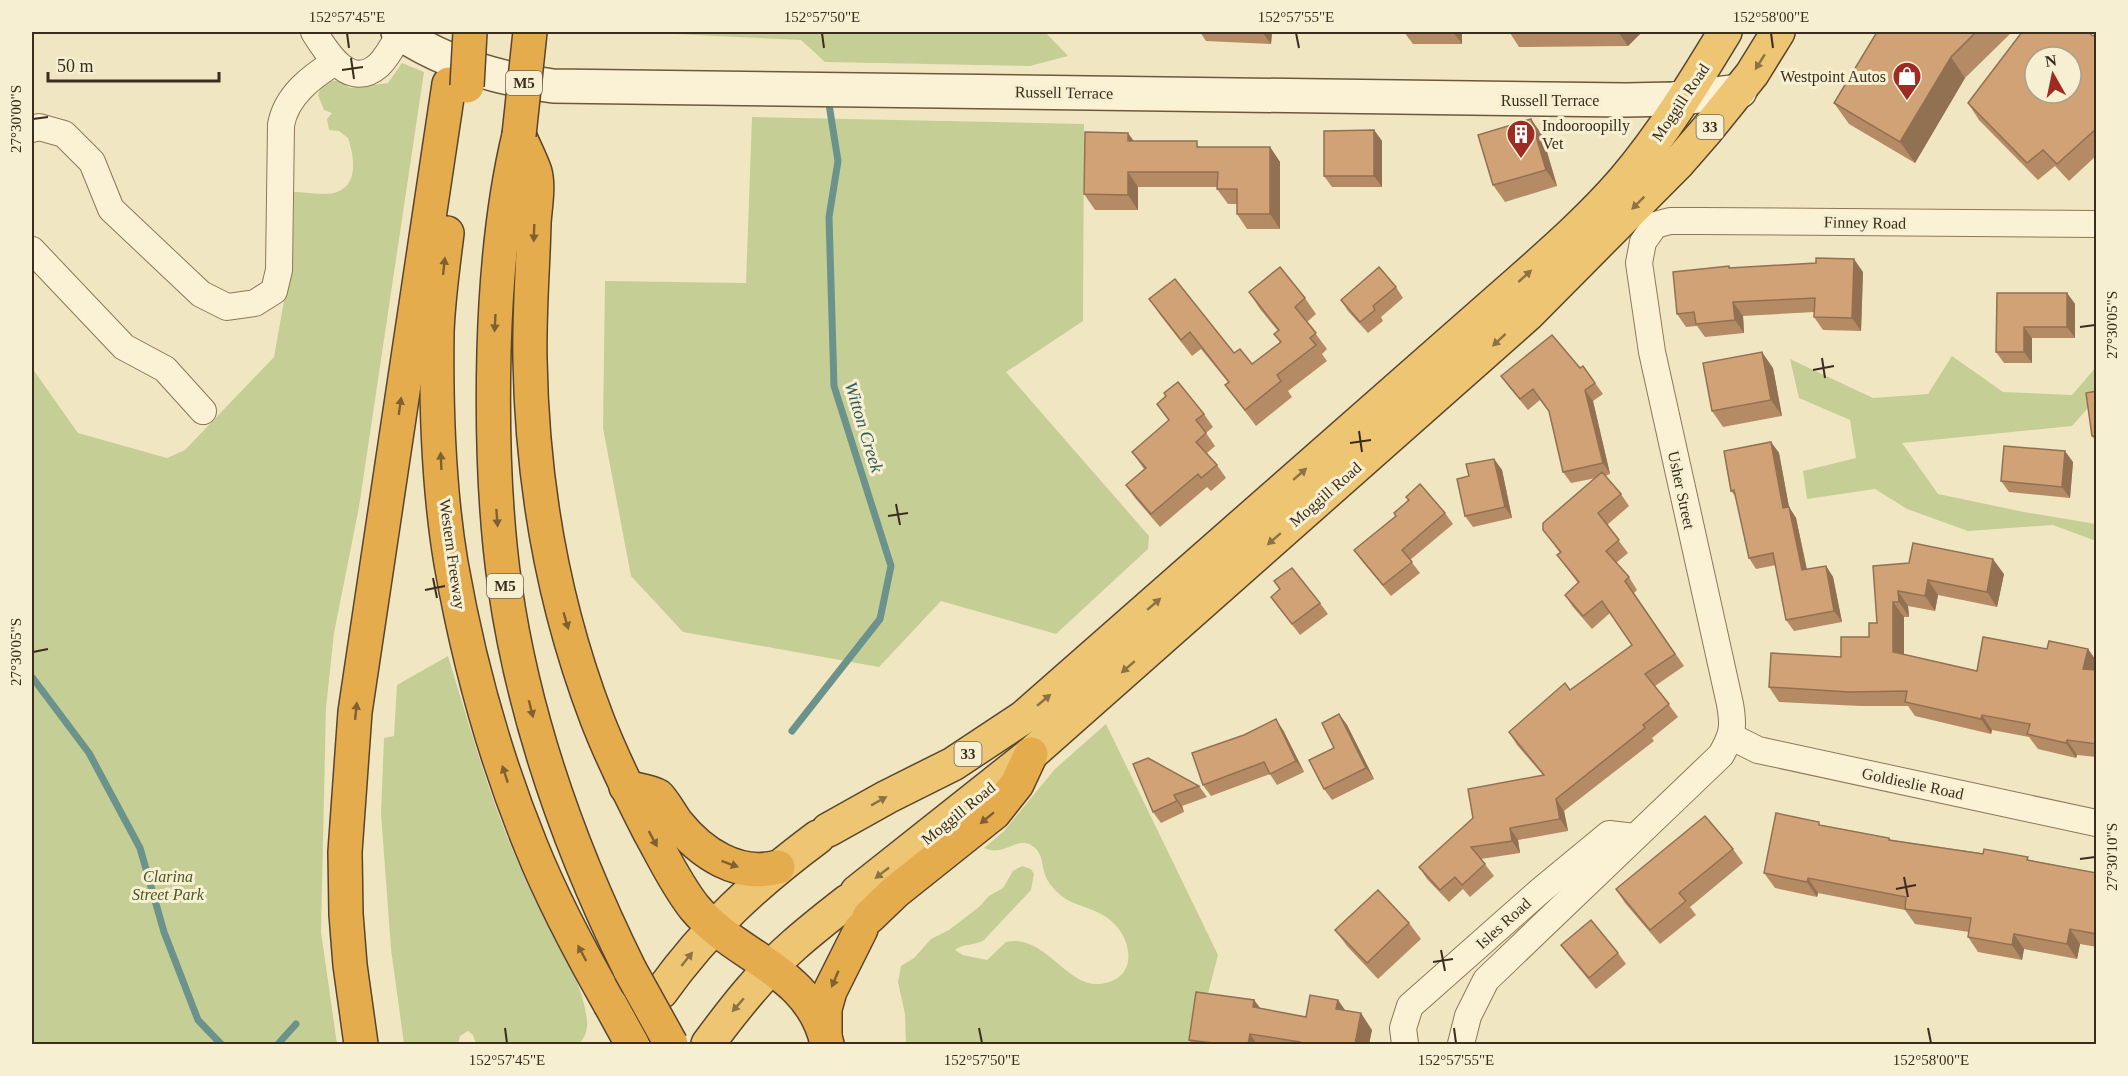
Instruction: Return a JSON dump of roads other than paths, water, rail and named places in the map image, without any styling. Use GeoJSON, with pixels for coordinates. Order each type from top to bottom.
{"type":"FeatureCollection","features":[{"type":"Feature","properties":{"kind":"highway"},"geometry":{"type":"LineString","coordinates":[[361,1044],[345,914],[345,852],[355,712],[451,129],[448,84],[464,32]]}},
{"type":"Feature","properties":{"kind":"highway","name":"Western Freeway"},"geometry":{"type":"LineString","coordinates":[[470,32],[467,86],[451,129],[437,330],[443,486],[451,561],[466,639],[510,792],[531,847],[556,903],[610,1004],[637,1029]]}},
{"type":"Feature","properties":{"kind":"highway","name":"M5"},"geometry":{"type":"LineString","coordinates":[[530,32],[519,135],[508,181],[495,323],[494,469],[505,589],[545,760],[583,866],[605,920],[671,1044]]}},
{"type":"Feature","properties":{"kind":"highway","name":"Moggill Road"},"geometry":{"type":"LineString","coordinates":[[661,992],[713,926],[778,867],[823,834],[887,797],[953,764],[985,745],[1024,717],[1562,243],[1624,180],[1685,98],[1725,32]]}},
{"type":"Feature","properties":{"kind":"highway","name":"Moggill Road"},"geometry":{"type":"LineString","coordinates":[[859,910],[895,892],[994,813],[1017,784],[1031,754],[1527,315],[1679,162],[1740,91],[1778,32]]}},
{"type":"Feature","properties":{"kind":"highway"},"geometry":{"type":"LineString","coordinates":[[519,135],[536,174],[530,357],[532,419],[539,489],[552,564],[568,631],[597,720],[626,787],[676,881],[695,908],[713,926],[771,968],[810,1003],[826,1039]]}},
{"type":"Feature","properties":{"kind":"highway"},"geometry":{"type":"LineString","coordinates":[[351,770],[361,923],[383,1044]]}},
{"type":"Feature","properties":{"kind":"highway"},"geometry":{"type":"LineString","coordinates":[[626,787],[659,796],[685,833],[719,860],[736,867],[759,870],[778,867]]}},
{"type":"Feature","properties":{"kind":"highway"},"geometry":{"type":"LineString","coordinates":[[708,1044],[771,968],[798,942],[859,910]]}},
{"type":"Feature","properties":{"kind":"highway"},"geometry":{"type":"LineString","coordinates":[[826,1039],[825,1009],[859,910]]}},
{"type":"Feature","properties":{"kind":"main road","name":"Russell Terrace"},"geometry":{"type":"LineString","coordinates":[[399,32],[448,58],[486,72],[523,82],[553,86],[1651,100],[1740,91]]}},
{"type":"Feature","properties":{"kind":"street"},"geometry":{"type":"LineString","coordinates":[[314,32],[335,62],[353,73],[371,70],[382,61],[399,32]]}},
{"type":"Feature","properties":{"kind":"street"},"geometry":{"type":"LineString","coordinates":[[32,129],[39,127],[64,134],[92,162],[111,209],[201,294],[227,307],[255,303],[274,291],[279,270],[281,125],[284,113],[303,87],[335,62]]}},
{"type":"Feature","properties":{"kind":"street","name":"Finney Road"},"geometry":{"type":"LineString","coordinates":[[1643,242],[1655,225],[1670,221],[2097,224]]}},
{"type":"Feature","properties":{"kind":"street","name":"Usher Street"},"geometry":{"type":"LineString","coordinates":[[1643,242],[1640,263],[1652,352],[1730,704],[1733,721],[1732,736]]}},
{"type":"Feature","properties":{"kind":"street"},"geometry":{"type":"LineString","coordinates":[[32,250],[124,347],[165,369],[203,411]]}},
{"type":"Feature","properties":{"kind":"street","name":"Goldieslie Road"},"geometry":{"type":"LineString","coordinates":[[1732,736],[1758,750],[2097,823]]}},
{"type":"Feature","properties":{"kind":"street","name":"Isles Road"},"geometry":{"type":"LineString","coordinates":[[1461,1044],[1468,1016],[1486,980],[1721,755],[1732,736]]}},
{"type":"Feature","properties":{"kind":"street","name":"Isles Road"},"geometry":{"type":"LineString","coordinates":[[1405,1044],[1403,1028],[1410,1006],[1540,891],[1609,834],[1635,837]]}},
{"type":"Feature","properties":{"kind":"waterway","name":"Witton Creek"},"geometry":{"type":"LineString","coordinates":[[792,731],[880,619],[891,566],[834,386],[829,217],[838,161],[828,98]]}},
{"type":"Feature","properties":{"kind":"waterway"},"geometry":{"type":"LineString","coordinates":[[32,677],[89,753],[140,848],[164,932],[198,1020],[221,1044]]}},
{"type":"Feature","properties":{"kind":"waterway","name":"Witton Creek"},"geometry":{"type":"LineString","coordinates":[[278,1044],[296,1024]]}},
{"type":"Feature","properties":{"kind":"place","name":"Westpoint Autos"},"geometry":{"type":"Point","coordinates":[1907,102]}},
{"type":"Feature","properties":{"kind":"place","name":"Indooroopilly Vet"},"geometry":{"type":"Point","coordinates":[1521,160]}},
{"type":"Feature","properties":{"kind":"park label","name":"Clarina Street Park"},"geometry":{"type":"Point","coordinates":[168,885]}}]}
